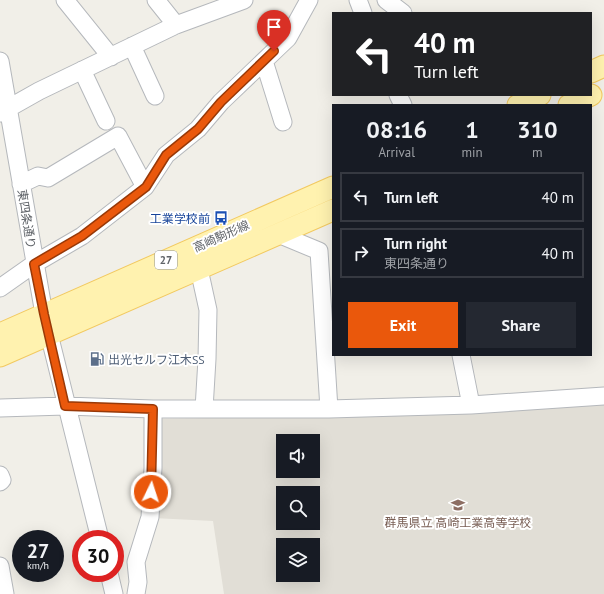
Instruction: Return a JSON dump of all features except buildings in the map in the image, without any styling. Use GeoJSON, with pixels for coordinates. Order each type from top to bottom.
{"type":"FeatureCollection","features":[{"type":"Feature","properties":{"kind":"main road"},"geometry":{"type":"LineString","coordinates":[[592,72],[604,66]]}},
{"type":"Feature","properties":{"kind":"main road"},"geometry":{"type":"LineString","coordinates":[[592,95],[604,89]]}},
{"type":"Feature","properties":{"kind":"main road"},"geometry":{"type":"LineString","coordinates":[[520,104],[538,96]]}},
{"type":"Feature","properties":{"kind":"main road"},"geometry":{"type":"LineString","coordinates":[[570,104],[589,96]]}},
{"type":"Feature","properties":{"kind":"main road","name":"高崎駒形線"},"geometry":{"type":"LineString","coordinates":[[0,334],[332,187]]}},
{"type":"Feature","properties":{"kind":"main road","name":"高崎駒形線"},"geometry":{"type":"LineString","coordinates":[[0,356],[332,210]]}},
{"type":"Feature","properties":{"kind":"street"},"geometry":{"type":"LineString","coordinates":[[65,0],[110,57]]}},
{"type":"Feature","properties":{"kind":"street"},"geometry":{"type":"LineString","coordinates":[[156,0],[176,25]]}},
{"type":"Feature","properties":{"kind":"street"},"geometry":{"type":"LineString","coordinates":[[4,111],[39,91],[176,25],[244,0]]}},
{"type":"Feature","properties":{"kind":"street"},"geometry":{"type":"LineString","coordinates":[[0,288],[34,264],[82,236],[146,187],[166,155],[198,129],[221,102],[288,38],[309,0]]}},
{"type":"Feature","properties":{"kind":"street"},"geometry":{"type":"LineString","coordinates":[[358,0],[363,12]]}},
{"type":"Feature","properties":{"kind":"street"},"geometry":{"type":"LineString","coordinates":[[386,0],[402,12]]}},
{"type":"Feature","properties":{"kind":"street"},"geometry":{"type":"LineString","coordinates":[[132,46],[155,96]]}},
{"type":"Feature","properties":{"kind":"street","name":"東四条通り"},"geometry":{"type":"LineString","coordinates":[[0,61],[4,111],[21,184],[44,314],[65,406],[98,530]]}},
{"type":"Feature","properties":{"kind":"street"},"geometry":{"type":"LineString","coordinates":[[264,61],[282,122]]}},
{"type":"Feature","properties":{"kind":"street"},"geometry":{"type":"LineString","coordinates":[[82,70],[106,121]]}},
{"type":"Feature","properties":{"kind":"street"},"geometry":{"type":"LineString","coordinates":[[21,184],[38,176],[48,178],[118,136],[146,187]]}},
{"type":"Feature","properties":{"kind":"street"},"geometry":{"type":"LineString","coordinates":[[278,234],[319,251],[329,409]]}},
{"type":"Feature","properties":{"kind":"street"},"geometry":{"type":"LineString","coordinates":[[199,269],[208,310],[208,359],[204,409]]}},
{"type":"Feature","properties":{"kind":"street"},"geometry":{"type":"LineString","coordinates":[[461,356],[471,405]]}},
{"type":"Feature","properties":{"kind":"street"},"geometry":{"type":"LineString","coordinates":[[0,408],[65,406],[153,409],[329,409],[471,405],[604,396]]}},
{"type":"Feature","properties":{"kind":"street"},"geometry":{"type":"LineString","coordinates":[[136,594],[138,582],[136,562],[150,516],[153,468],[153,409]]}},
{"type":"Feature","properties":{"kind":"street"},"geometry":{"type":"LineString","coordinates":[[0,476],[2,480],[0,482]]}},
{"type":"Feature","properties":{"kind":"street"},"geometry":{"type":"LineString","coordinates":[[0,566],[5,594]]}},
{"type":"Feature","properties":{"kind":"street"},"geometry":{"type":"LineString","coordinates":[[111,582],[114,594]]}},
{"type":"Feature","properties":{"kind":"shaded area","name":"群馬県立 高崎工業高等学校"},"geometry":{"type":"Polygon","coordinates":[[[604,400],[604,594],[224,594],[213,521],[153,518],[157,419],[455,413],[604,400]]]}},
{"type":"Feature","properties":{"kind":"place","name":"工業学校前"},"geometry":{"type":"Point","coordinates":[221,218]}},
{"type":"Feature","properties":{"kind":"place","name":"出光セルフ江木SS"},"geometry":{"type":"Point","coordinates":[97,359]}},
{"type":"Feature","properties":{"kind":"place","name":"群馬県立 高崎工業高等学校"},"geometry":{"type":"Point","coordinates":[458,505]}},
{"type":"Feature","properties":{"kind":"route"},"geometry":{"type":"LineString","coordinates":[[151,492],[153,468],[153,409],[65,406],[34,264],[82,236],[146,187],[166,155],[198,129],[221,102],[274,51]]}}]}
